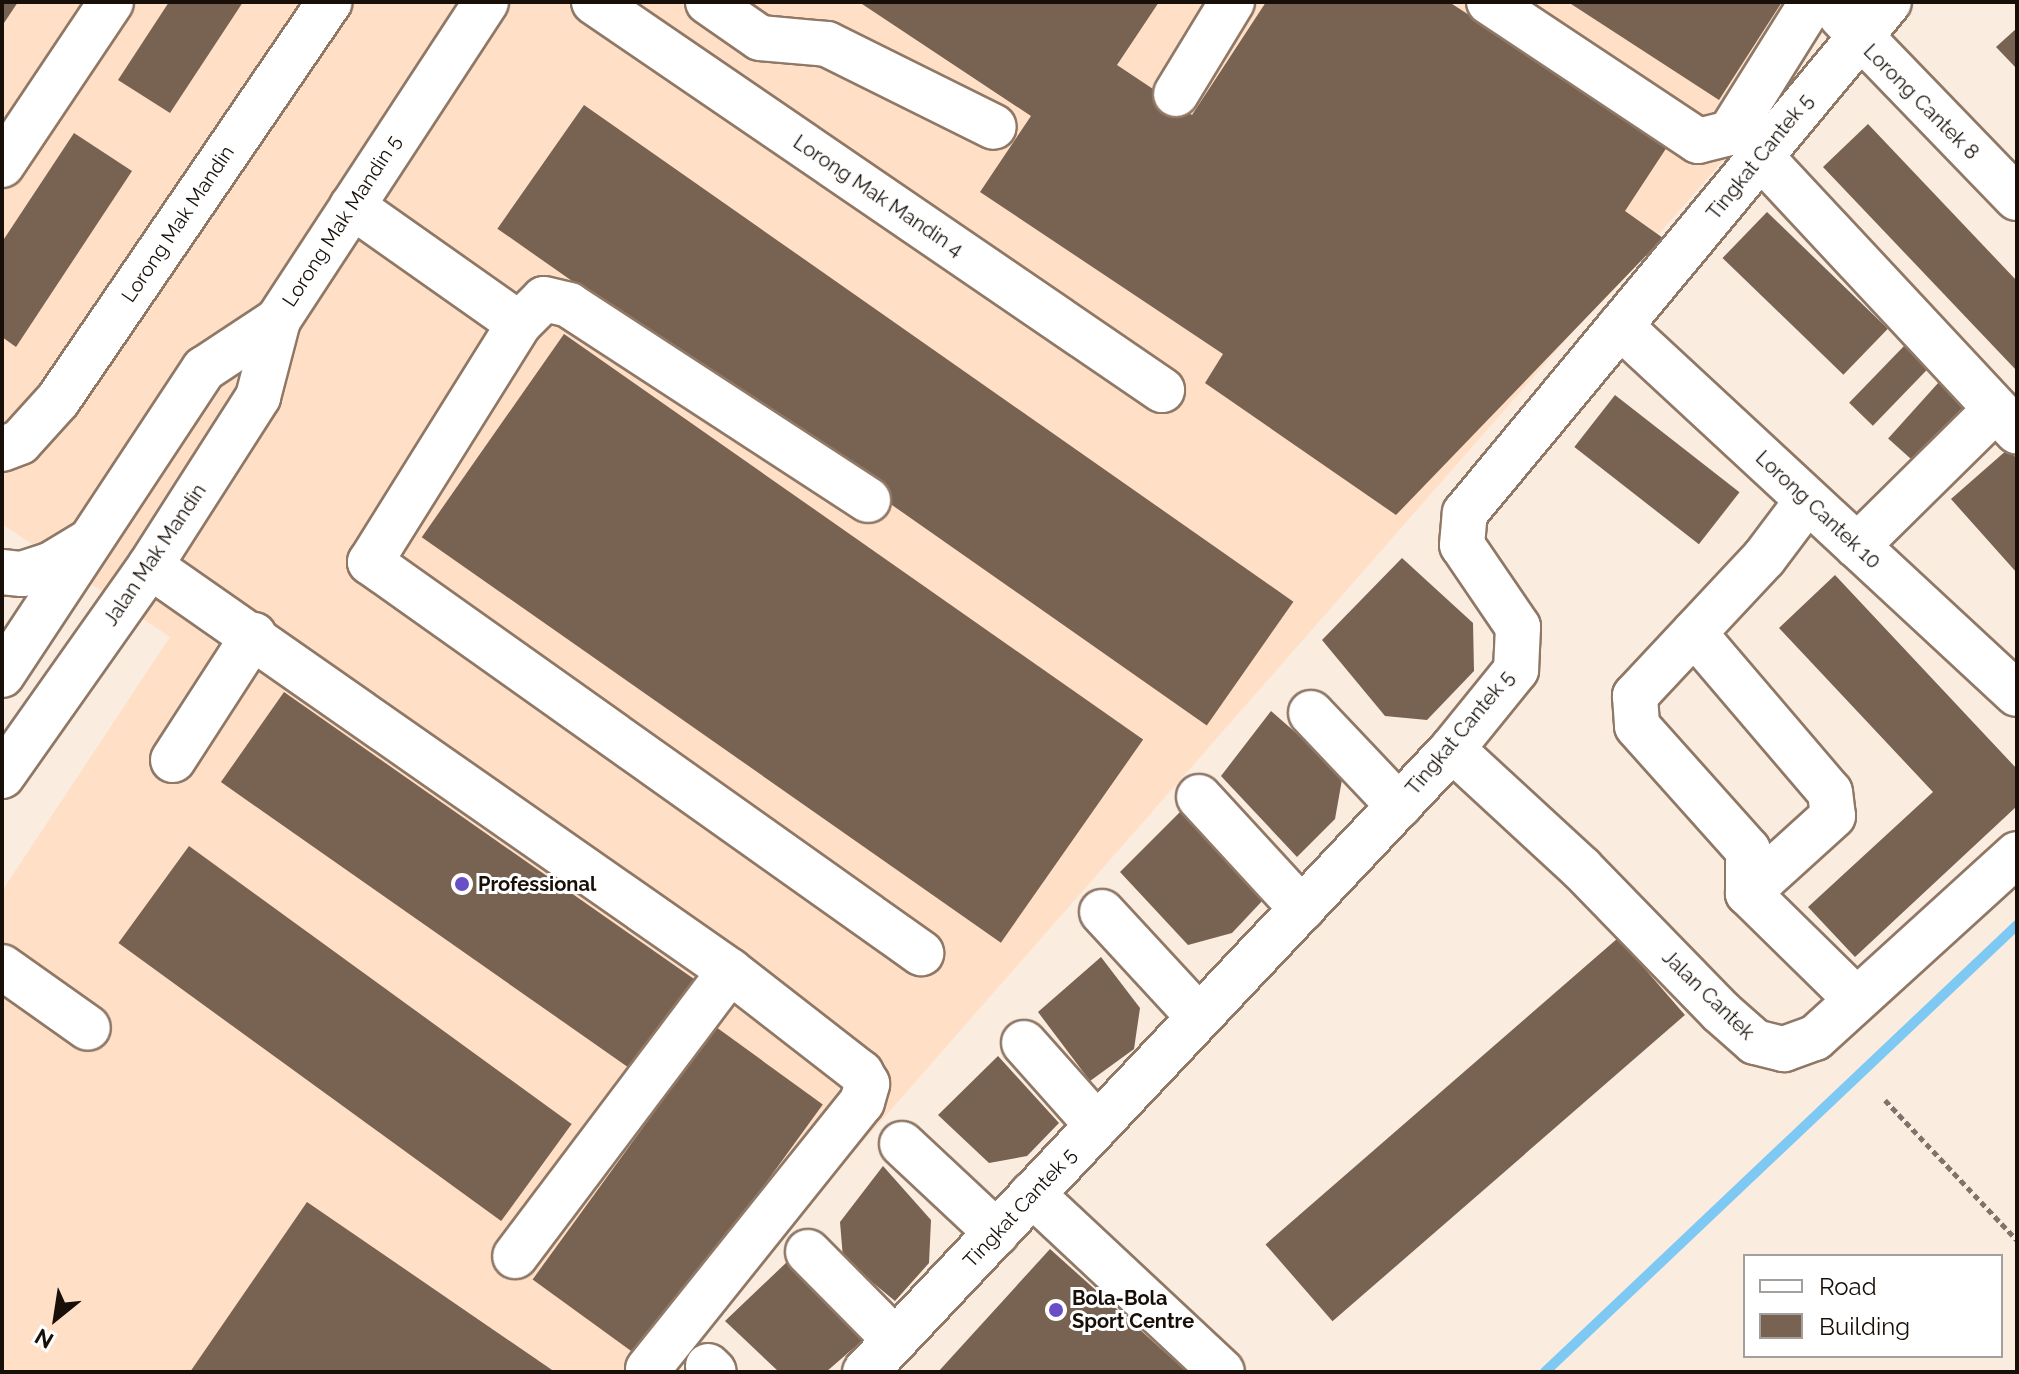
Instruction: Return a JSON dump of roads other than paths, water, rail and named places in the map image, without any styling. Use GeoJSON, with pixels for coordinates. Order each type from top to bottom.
{"type":"FeatureCollection","features":[{"type":"Feature","properties":{"kind":"street"},"geometry":{"type":"LineString","coordinates":[[2,165],[111,2]]}},
{"type":"Feature","properties":{"kind":"street","name":"Lorong Mak Mandin"},"geometry":{"type":"LineString","coordinates":[[11,446],[58,400],[330,2]]}},
{"type":"Feature","properties":{"kind":"street","name":"Lorong Mak Mandin 5"},"geometry":{"type":"LineString","coordinates":[[18,612],[89,541],[204,369],[278,320],[486,2]]}},
{"type":"Feature","properties":{"kind":"street","name":"Lorong Mak Mandin 4"},"geometry":{"type":"LineString","coordinates":[[594,2],[1162,390]]}},
{"type":"Feature","properties":{"kind":"street"},"geometry":{"type":"LineString","coordinates":[[708,2],[760,38],[827,44],[994,127]]}},
{"type":"Feature","properties":{"kind":"street"},"geometry":{"type":"LineString","coordinates":[[1176,94],[1232,2]]}},
{"type":"Feature","properties":{"kind":"street"},"geometry":{"type":"LineString","coordinates":[[1489,2],[1698,141],[1730,133],[1812,2]]}},
{"type":"Feature","properties":{"kind":"street","name":"Lorong Cantek 8"},"geometry":{"type":"LineString","coordinates":[[1830,2],[1857,37],[2017,198]]}},
{"type":"Feature","properties":{"kind":"street","name":"Tingkat Cantek 5"},"geometry":{"type":"LineString","coordinates":[[865,1372],[1452,749],[1516,670],[1518,627],[1462,545],[1465,513],[1889,2]]}},
{"type":"Feature","properties":{"kind":"street"},"geometry":{"type":"LineString","coordinates":[[1762,158],[2006,421],[1857,546]]}},
{"type":"Feature","properties":{"kind":"street"},"geometry":{"type":"LineString","coordinates":[[352,206],[519,324]]}},
{"type":"Feature","properties":{"kind":"street"},"geometry":{"type":"LineString","coordinates":[[868,500],[569,305],[544,299],[519,324],[370,562],[921,953]]}},
{"type":"Feature","properties":{"kind":"street","name":"Jalan Mak Mandin"},"geometry":{"type":"LineString","coordinates":[[11,762],[147,571],[258,397],[278,320]]}},
{"type":"Feature","properties":{"kind":"street","name":"Lorong Cantek 10"},"geometry":{"type":"LineString","coordinates":[[1620,326],[2017,694]]}},
{"type":"Feature","properties":{"kind":"street"},"geometry":{"type":"LineString","coordinates":[[1807,501],[1764,558],[1635,696],[1637,726],[1748,850],[1748,893],[1855,998]]}},
{"type":"Feature","properties":{"kind":"street"},"geometry":{"type":"LineString","coordinates":[[2,572],[22,574],[50,565],[89,541]]}},
{"type":"Feature","properties":{"kind":"street"},"geometry":{"type":"LineString","coordinates":[[18,612],[76,617],[147,571],[254,635],[730,971],[861,1073],[867,1084],[862,1102],[648,1369]]}},
{"type":"Feature","properties":{"kind":"street"},"geometry":{"type":"LineString","coordinates":[[2,675],[18,612]]}},
{"type":"Feature","properties":{"kind":"street"},"geometry":{"type":"LineString","coordinates":[[11,762],[41,698],[44,665],[18,612]]}},
{"type":"Feature","properties":{"kind":"street"},"geometry":{"type":"LineString","coordinates":[[1694,633],[1830,792],[1833,816],[1748,893]]}},
{"type":"Feature","properties":{"kind":"street"},"geometry":{"type":"LineString","coordinates":[[173,760],[254,635]]}},
{"type":"Feature","properties":{"kind":"street"},"geometry":{"type":"LineString","coordinates":[[1311,713],[1399,806]]}},
{"type":"Feature","properties":{"kind":"street","name":"Jalan Cantek"},"geometry":{"type":"LineString","coordinates":[[1452,749],[1755,1042],[1784,1049],[1815,1038],[1855,998],[2017,854]]}},
{"type":"Feature","properties":{"kind":"street"},"geometry":{"type":"LineString","coordinates":[[1199,797],[1302,909]]}},
{"type":"Feature","properties":{"kind":"street"},"geometry":{"type":"LineString","coordinates":[[1102,912],[1199,1017]]}},
{"type":"Feature","properties":{"kind":"street"},"geometry":{"type":"LineString","coordinates":[[2,967],[88,1028]]}},
{"type":"Feature","properties":{"kind":"street"},"geometry":{"type":"LineString","coordinates":[[515,1256],[730,971]]}},
{"type":"Feature","properties":{"kind":"street"},"geometry":{"type":"LineString","coordinates":[[1024,1043],[1097,1125]]}},
{"type":"Feature","properties":{"kind":"street"},"geometry":{"type":"LineString","coordinates":[[902,1144],[997,1233]]}},
{"type":"Feature","properties":{"kind":"street"},"geometry":{"type":"LineString","coordinates":[[1032,1194],[1222,1372]]}},
{"type":"Feature","properties":{"kind":"street"},"geometry":{"type":"LineString","coordinates":[[808,1252],[895,1340]]}},
{"type":"Feature","properties":{"kind":"waterway"},"geometry":{"type":"LineString","coordinates":[[1545,1372],[2017,925]]}},
{"type":"Feature","properties":{"kind":"place","name":"Professional"},"geometry":{"type":"Point","coordinates":[462,884]}},
{"type":"Feature","properties":{"kind":"place","name":"Bola-Bola Sport Centre"},"geometry":{"type":"Point","coordinates":[1056,1310]}}]}
